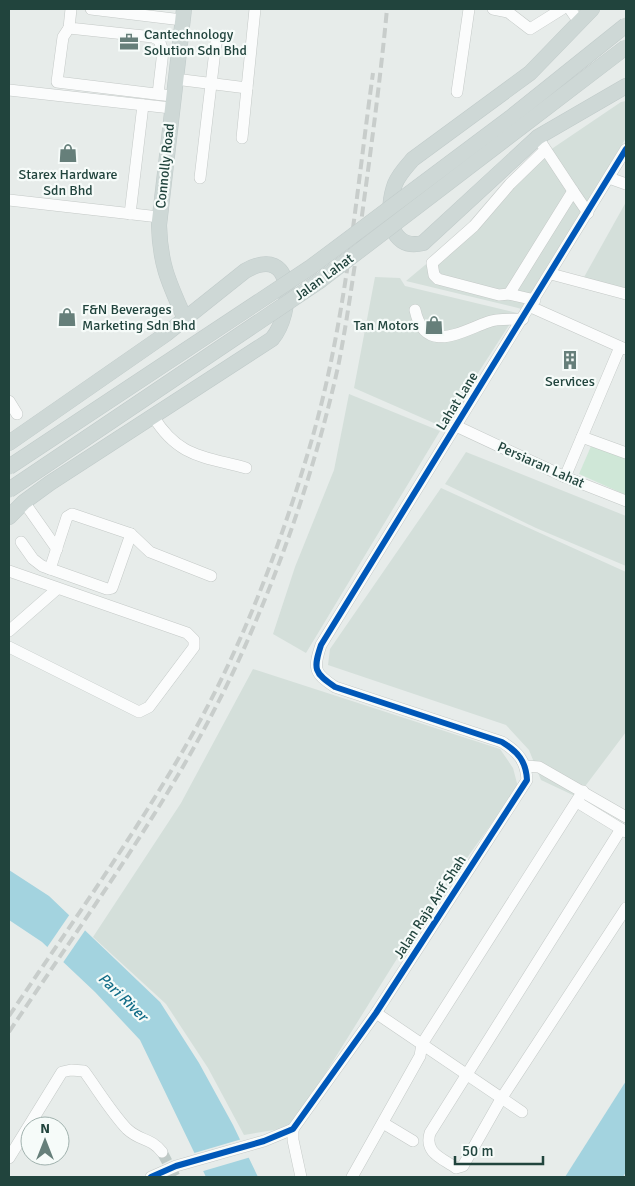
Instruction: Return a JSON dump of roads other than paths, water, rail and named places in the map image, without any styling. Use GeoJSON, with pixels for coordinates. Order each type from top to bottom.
{"type":"FeatureCollection","features":[{"type":"Feature","properties":{"kind":"main road"},"geometry":{"type":"LineString","coordinates":[[579,22],[586,9]]}},
{"type":"Feature","properties":{"kind":"main road"},"geometry":{"type":"LineString","coordinates":[[592,9],[530,73],[413,159],[404,168],[392,195],[392,224],[396,236],[400,241],[415,245],[431,237],[495,174],[626,86]]}},
{"type":"Feature","properties":{"kind":"main road","name":"Connolly Road"},"geometry":{"type":"LineString","coordinates":[[183,14],[175,79],[167,99],[159,217],[160,248],[164,271],[185,319]]}},
{"type":"Feature","properties":{"kind":"main road","name":"Jalan Lahat"},"geometry":{"type":"LineString","coordinates":[[9,467],[311,268],[510,118],[626,25]]}},
{"type":"Feature","properties":{"kind":"main road","name":"Jalan Lahat"},"geometry":{"type":"LineString","coordinates":[[9,490],[321,280],[626,47]]}},
{"type":"Feature","properties":{"kind":"main road"},"geometry":{"type":"LineString","coordinates":[[9,443],[185,319],[252,267],[259,265],[274,266],[286,280],[285,313],[279,331],[272,339],[24,502],[9,517]]}},
{"type":"Feature","properties":{"kind":"street"},"geometry":{"type":"LineString","coordinates":[[71,9],[69,28],[63,37],[58,82],[167,99]]}},
{"type":"Feature","properties":{"kind":"street"},"geometry":{"type":"LineString","coordinates":[[91,9],[183,14]]}},
{"type":"Feature","properties":{"kind":"street"},"geometry":{"type":"LineString","coordinates":[[242,138],[255,9]]}},
{"type":"Feature","properties":{"kind":"street"},"geometry":{"type":"LineString","coordinates":[[457,92],[469,9]]}},
{"type":"Feature","properties":{"kind":"street"},"geometry":{"type":"LineString","coordinates":[[493,9],[510,10],[530,29],[562,9]]}},
{"type":"Feature","properties":{"kind":"street"},"geometry":{"type":"LineString","coordinates":[[570,9],[579,22]]}},
{"type":"Feature","properties":{"kind":"street"},"geometry":{"type":"LineString","coordinates":[[69,28],[159,40],[163,51],[167,99]]}},
{"type":"Feature","properties":{"kind":"street"},"geometry":{"type":"LineString","coordinates":[[200,178],[216,42]]}},
{"type":"Feature","properties":{"kind":"street"},"geometry":{"type":"LineString","coordinates":[[175,79],[247,88]]}},
{"type":"Feature","properties":{"kind":"street"},"geometry":{"type":"LineString","coordinates":[[9,90],[142,105],[167,99]]}},
{"type":"Feature","properties":{"kind":"street"},"geometry":{"type":"LineString","coordinates":[[130,214],[142,105]]}},
{"type":"Feature","properties":{"kind":"street"},"geometry":{"type":"LineString","coordinates":[[566,477],[582,437],[623,348],[509,294],[498,294],[438,279],[434,275],[432,263],[474,226],[541,144],[588,213]]}},
{"type":"Feature","properties":{"kind":"street","name":"Lahat Lane"},"geometry":{"type":"LineString","coordinates":[[526,766],[518,752],[502,742],[335,687],[320,677],[316,669],[316,660],[321,646],[533,304],[626,149]]}},
{"type":"Feature","properties":{"kind":"street"},"geometry":{"type":"LineString","coordinates":[[608,178],[626,184]]}},
{"type":"Feature","properties":{"kind":"street"},"geometry":{"type":"LineString","coordinates":[[509,294],[573,191]]}},
{"type":"Feature","properties":{"kind":"street"},"geometry":{"type":"LineString","coordinates":[[9,200],[159,217]]}},
{"type":"Feature","properties":{"kind":"street"},"geometry":{"type":"LineString","coordinates":[[551,274],[626,294]]}},
{"type":"Feature","properties":{"kind":"street"},"geometry":{"type":"LineString","coordinates":[[415,310],[417,319],[424,332],[450,338],[498,320],[523,319]]}},
{"type":"Feature","properties":{"kind":"street"},"geometry":{"type":"LineString","coordinates":[[9,401],[17,414]]}},
{"type":"Feature","properties":{"kind":"street"},"geometry":{"type":"LineString","coordinates":[[153,416],[165,435],[180,448],[246,468]]}},
{"type":"Feature","properties":{"kind":"street","name":"Persiaran Lahat"},"geometry":{"type":"LineString","coordinates":[[456,426],[566,477],[626,501]]}},
{"type":"Feature","properties":{"kind":"street"},"geometry":{"type":"LineString","coordinates":[[582,437],[626,453]]}},
{"type":"Feature","properties":{"kind":"street"},"geometry":{"type":"LineString","coordinates":[[24,502],[56,549]]}},
{"type":"Feature","properties":{"kind":"street"},"geometry":{"type":"LineString","coordinates":[[50,569],[67,517],[72,514],[131,534],[150,552],[211,576]]}},
{"type":"Feature","properties":{"kind":"street"},"geometry":{"type":"LineString","coordinates":[[21,542],[38,563],[50,569],[110,589],[131,534]]}},
{"type":"Feature","properties":{"kind":"street"},"geometry":{"type":"LineString","coordinates":[[9,571],[187,633],[194,640],[194,647],[149,707],[139,712],[9,647]]}},
{"type":"Feature","properties":{"kind":"street"},"geometry":{"type":"LineString","coordinates":[[9,631],[57,588]]}},
{"type":"Feature","properties":{"kind":"street"},"geometry":{"type":"LineString","coordinates":[[526,766],[539,767],[626,816]]}},
{"type":"Feature","properties":{"kind":"street","name":"Jalan Raja Arif Shah"},"geometry":{"type":"LineString","coordinates":[[293,1129],[376,1013],[527,780],[526,766]]}},
{"type":"Feature","properties":{"kind":"street"},"geometry":{"type":"LineString","coordinates":[[352,1177],[420,1056],[422,1044],[583,791]]}},
{"type":"Feature","properties":{"kind":"street"},"geometry":{"type":"LineString","coordinates":[[577,802],[624,831],[465,1075],[430,1133],[428,1143],[431,1150],[460,1173],[501,1099],[626,908]]}},
{"type":"Feature","properties":{"kind":"street"},"geometry":{"type":"LineString","coordinates":[[376,1013],[522,1112]]}},
{"type":"Feature","properties":{"kind":"street"},"geometry":{"type":"LineString","coordinates":[[9,1158],[62,1072],[71,1070],[84,1071],[127,1128],[138,1138],[154,1142],[162,1152]]}},
{"type":"Feature","properties":{"kind":"street"},"geometry":{"type":"LineString","coordinates":[[383,1123],[413,1141]]}},
{"type":"Feature","properties":{"kind":"street"},"geometry":{"type":"LineString","coordinates":[[150,1177],[192,1161],[264,1141],[293,1129],[293,1140],[301,1177]]}},
{"type":"Feature","properties":{"kind":"water","name":"Pari River"},"geometry":{"type":"Polygon","coordinates":[[[9,870],[49,896],[160,1002],[199,1063],[233,1125],[258,1177],[206,1177],[140,1040],[95,992],[42,942],[9,920],[9,870]]]}},
{"type":"Feature","properties":{"kind":"water"},"geometry":{"type":"Polygon","coordinates":[[[626,1081],[626,1172],[623,1177],[565,1177],[626,1081]]]}},
{"type":"Feature","properties":{"kind":"tunnel"},"geometry":{"type":"LineString","coordinates":[[162,1152],[175,1177]]}},
{"type":"Feature","properties":{"kind":"railway"},"geometry":{"type":"LineString","coordinates":[[9,1032],[138,840],[198,741],[249,637],[276,571],[311,470],[338,367],[367,175],[387,9]]}},
{"type":"Feature","properties":{"kind":"railway"},"geometry":{"type":"LineString","coordinates":[[9,1016],[149,807],[192,735],[211,701],[245,628],[275,553],[301,477],[324,394],[342,304],[373,73]]}},
{"type":"Feature","properties":{"kind":"place","name":"Cantechnology Solution Sdn Bhd"},"geometry":{"type":"Point","coordinates":[129,42]}},
{"type":"Feature","properties":{"kind":"place","name":"Starex Hardware Sdn Bhd"},"geometry":{"type":"Point","coordinates":[68,153]}},
{"type":"Feature","properties":{"kind":"place","name":"F&N Beverages Marketing Sdn Bhd"},"geometry":{"type":"Point","coordinates":[67,317]}},
{"type":"Feature","properties":{"kind":"place","name":"Tan Motors"},"geometry":{"type":"Point","coordinates":[434,325]}},
{"type":"Feature","properties":{"kind":"place","name":"Services"},"geometry":{"type":"Point","coordinates":[570,360]}}]}
